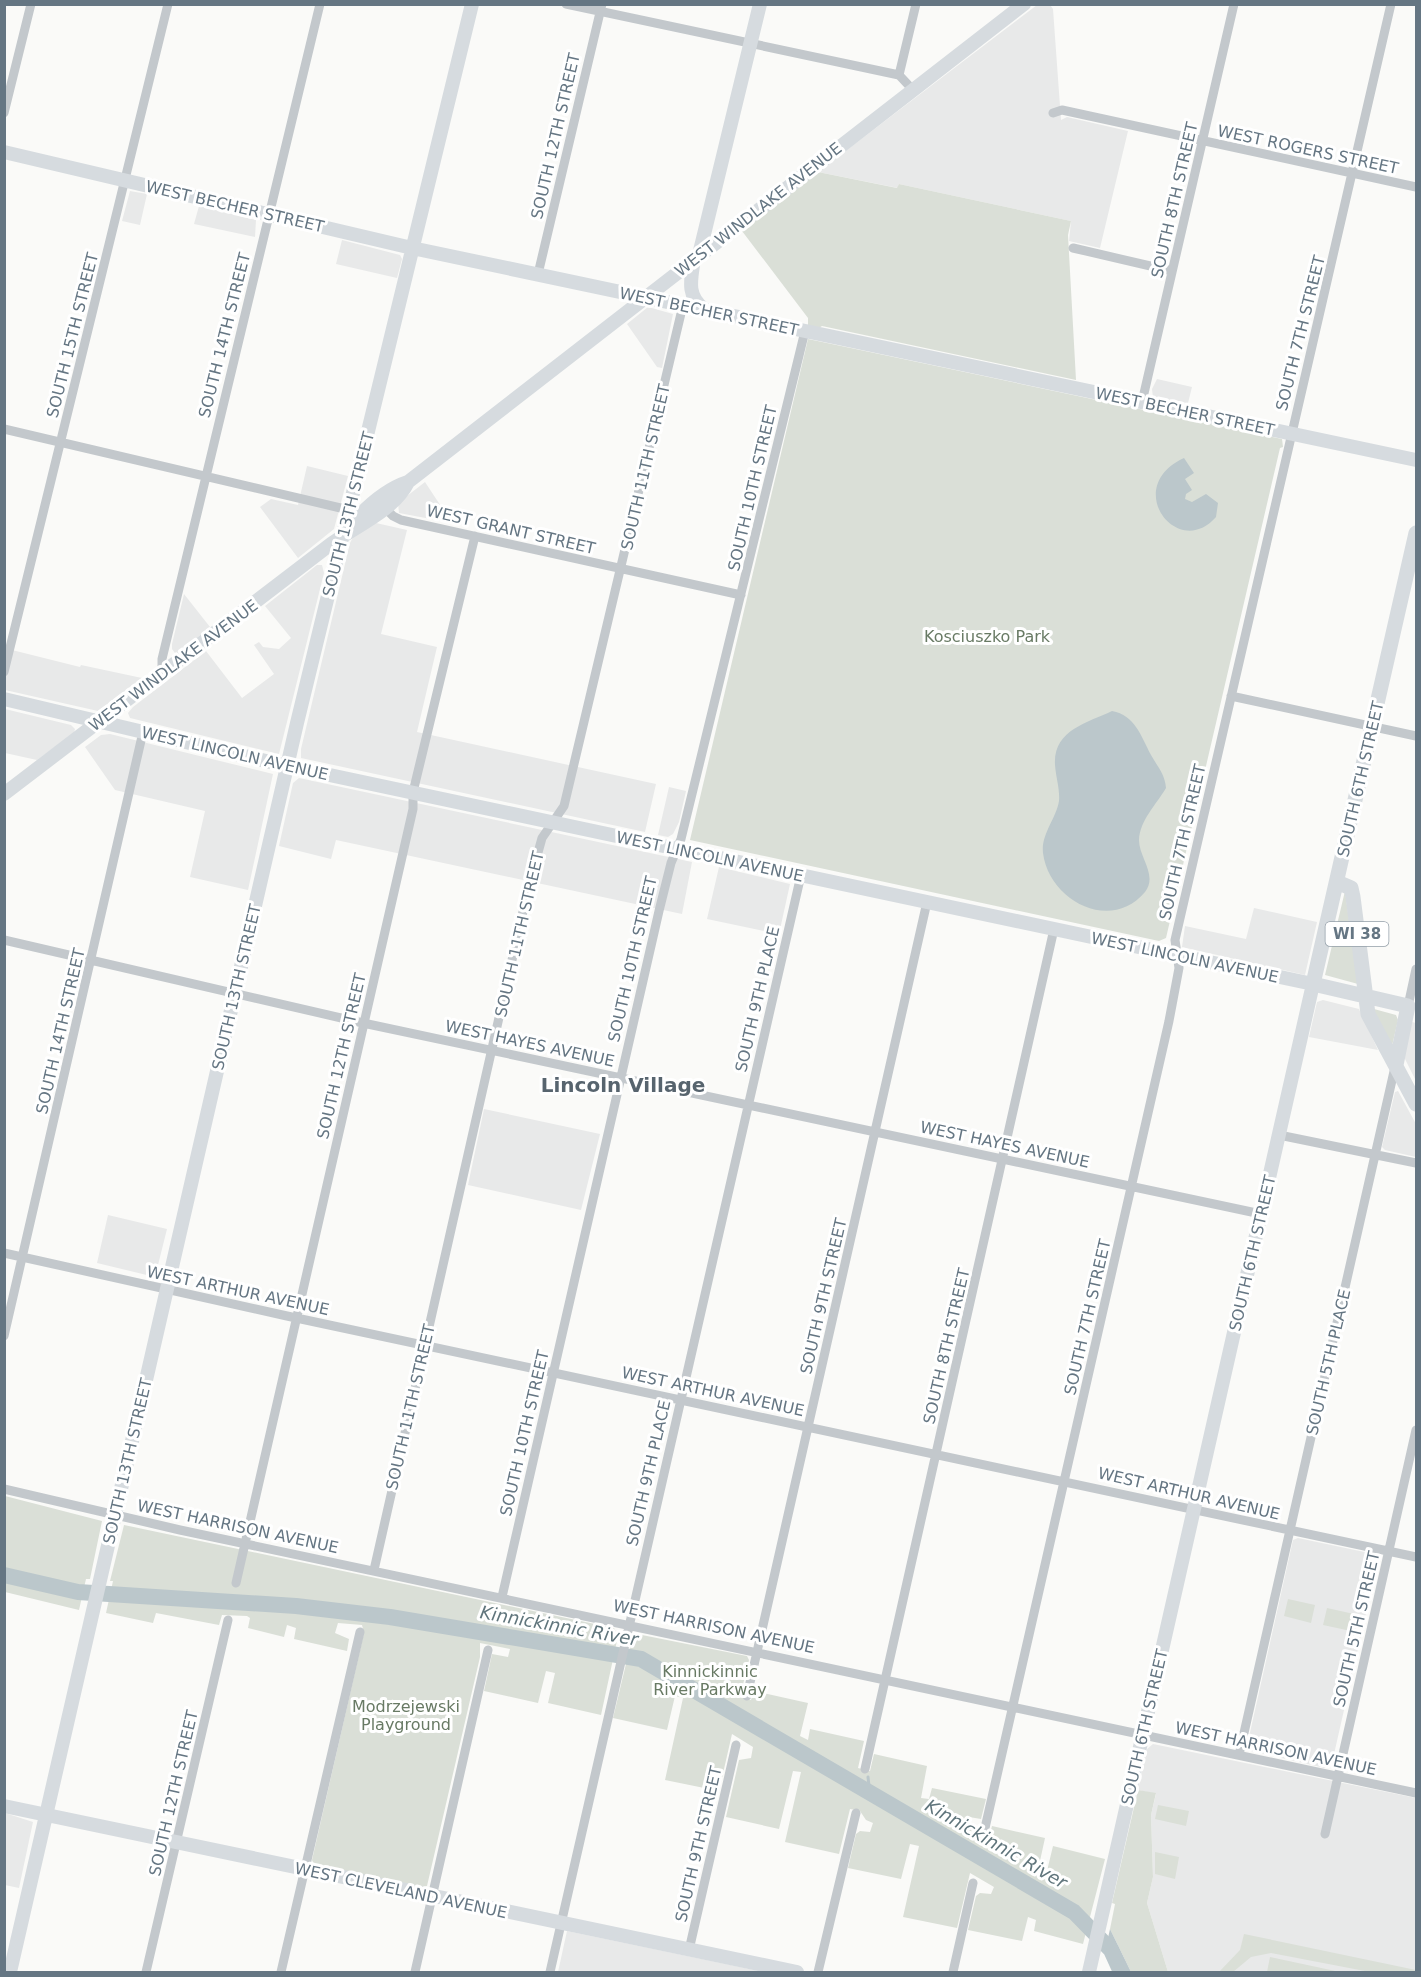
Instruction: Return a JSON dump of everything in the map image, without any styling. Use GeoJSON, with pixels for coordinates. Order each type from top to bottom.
{"type":"FeatureCollection","features":[{"type":"Feature","properties":{"kind":"main road","name":"SOUTH 6TH STREET"},"geometry":{"type":"LineString","coordinates":[[1313,984],[1416,533]]}},
{"type":"Feature","properties":{"kind":"main road","name":"WI 38"},"geometry":{"type":"LineString","coordinates":[[1336,882],[1351,888],[1368,1014],[1416,1104]]}},
{"type":"Feature","properties":{"kind":"main road","name":"WEST LINCOLN AVENUE"},"geometry":{"type":"LineString","coordinates":[[1313,984],[1412,1006]]}},
{"type":"Feature","properties":{"kind":"main road","name":"SOUTH 5TH PLACE"},"geometry":{"type":"LineString","coordinates":[[1396,1065],[1412,1006]]}},
{"type":"Feature","properties":{"kind":"street"},"geometry":{"type":"LineString","coordinates":[[4,113],[31,4]]}},
{"type":"Feature","properties":{"kind":"street","name":"SOUTH 15TH STREET"},"geometry":{"type":"LineString","coordinates":[[4,672],[168,4]]}},
{"type":"Feature","properties":{"kind":"street","name":"SOUTH 14TH STREET"},"geometry":{"type":"LineString","coordinates":[[162,674],[162,659],[320,4]]}},
{"type":"Feature","properties":{"kind":"street","name":"SOUTH 13TH STREET"},"geometry":{"type":"LineString","coordinates":[[10,1972],[287,766],[472,4]]}},
{"type":"Feature","properties":{"kind":"street"},"geometry":{"type":"LineString","coordinates":[[566,4],[601,8],[750,44],[899,75],[913,90]]}},
{"type":"Feature","properties":{"kind":"street"},"geometry":{"type":"LineString","coordinates":[[706,310],[693,297],[691,285],[760,4]]}},
{"type":"Feature","properties":{"kind":"street"},"geometry":{"type":"LineString","coordinates":[[899,75],[916,4]]}},
{"type":"Feature","properties":{"kind":"street","name":"WEST WINDLAKE AVENUE"},"geometry":{"type":"LineString","coordinates":[[342,536],[360,514],[396,486],[408,482],[1024,4]]}},
{"type":"Feature","properties":{"kind":"street","name":"SOUTH 8TH STREET"},"geometry":{"type":"LineString","coordinates":[[1142,402],[1234,4]]}},
{"type":"Feature","properties":{"kind":"street","name":"SOUTH 7TH STREET"},"geometry":{"type":"LineString","coordinates":[[985,1828],[1169,1020],[1179,968],[1175,940],[1391,4]]}},
{"type":"Feature","properties":{"kind":"street","name":"SOUTH 12TH STREET"},"geometry":{"type":"LineString","coordinates":[[538,274],[601,8]]}},
{"type":"Feature","properties":{"kind":"street","name":"WEST ROGERS STREET"},"geometry":{"type":"LineString","coordinates":[[1053,113],[1062,110],[1416,187]]}},
{"type":"Feature","properties":{"kind":"street","name":"WEST BECHER STREET"},"geometry":{"type":"LineString","coordinates":[[4,152],[412,248],[1416,460]]}},
{"type":"Feature","properties":{"kind":"street"},"geometry":{"type":"LineString","coordinates":[[1073,248],[1172,271]]}},
{"type":"Feature","properties":{"kind":"street","name":"SOUTH 11TH STREET"},"geometry":{"type":"LineString","coordinates":[[374,1570],[529,885],[542,838],[564,806],[683,305]]}},
{"type":"Feature","properties":{"kind":"street","name":"SOUTH 10TH STREET"},"geometry":{"type":"LineString","coordinates":[[502,1597],[670,862],[677,849],[804,331]]}},
{"type":"Feature","properties":{"kind":"street"},"geometry":{"type":"LineString","coordinates":[[4,429],[349,510]]}},
{"type":"Feature","properties":{"kind":"street","name":"WEST WINDLAKE AVENUE"},"geometry":{"type":"LineString","coordinates":[[4,794],[342,536],[385,508],[403,493],[408,482]]}},
{"type":"Feature","properties":{"kind":"street","name":"WEST GRANT STREET"},"geometry":{"type":"LineString","coordinates":[[385,508],[401,520],[741,595]]}},
{"type":"Feature","properties":{"kind":"street","name":"SOUTH 12TH STREET"},"geometry":{"type":"LineString","coordinates":[[236,1583],[413,808],[413,792],[475,536]]}},
{"type":"Feature","properties":{"kind":"street"},"geometry":{"type":"LineString","coordinates":[[1231,696],[1416,736]]}},
{"type":"Feature","properties":{"kind":"street","name":"WEST LINCOLN AVENUE"},"geometry":{"type":"LineString","coordinates":[[4,699],[287,766],[1313,984]]}},
{"type":"Feature","properties":{"kind":"street","name":"SOUTH 14TH STREET"},"geometry":{"type":"LineString","coordinates":[[4,1336],[143,732]]}},
{"type":"Feature","properties":{"kind":"street","name":"SOUTH 9TH PLACE"},"geometry":{"type":"LineString","coordinates":[[550,1972],[628,1623],[801,875]]}},
{"type":"Feature","properties":{"kind":"street","name":"SOUTH 9TH STREET"},"geometry":{"type":"LineString","coordinates":[[747,1696],[927,902]]}},
{"type":"Feature","properties":{"kind":"street","name":"SOUTH 8TH STREET"},"geometry":{"type":"LineString","coordinates":[[865,1769],[1054,929]]}},
{"type":"Feature","properties":{"kind":"street","name":"WEST HAYES AVENUE"},"geometry":{"type":"LineString","coordinates":[[4,940],[363,1023],[1261,1214]]}},
{"type":"Feature","properties":{"kind":"street","name":"SOUTH 5TH PLACE"},"geometry":{"type":"LineString","coordinates":[[1412,1006],[1416,969]]}},
{"type":"Feature","properties":{"kind":"street","name":"SOUTH 6TH STREET"},"geometry":{"type":"LineString","coordinates":[[1089,1972],[1313,984]]}},
{"type":"Feature","properties":{"kind":"street","name":"SOUTH 5TH PLACE"},"geometry":{"type":"LineString","coordinates":[[1239,1755],[1396,1065]]}},
{"type":"Feature","properties":{"kind":"street"},"geometry":{"type":"LineString","coordinates":[[1280,1135],[1416,1163]]}},
{"type":"Feature","properties":{"kind":"street","name":"WEST ARTHUR AVENUE"},"geometry":{"type":"LineString","coordinates":[[4,1253],[296,1318],[1416,1557]]}},
{"type":"Feature","properties":{"kind":"street","name":"SOUTH 5TH STREET"},"geometry":{"type":"LineString","coordinates":[[1325,1834],[1416,1430]]}},
{"type":"Feature","properties":{"kind":"street","name":"WEST HARRISON AVENUE"},"geometry":{"type":"LineString","coordinates":[[4,1489],[245,1543],[1416,1792]]}},
{"type":"Feature","properties":{"kind":"street","name":"SOUTH 12TH STREET"},"geometry":{"type":"LineString","coordinates":[[146,1972],[228,1620]]}},
{"type":"Feature","properties":{"kind":"street"},"geometry":{"type":"LineString","coordinates":[[281,1972],[360,1632]]}},
{"type":"Feature","properties":{"kind":"street"},"geometry":{"type":"LineString","coordinates":[[415,1972],[488,1650]]}},
{"type":"Feature","properties":{"kind":"street","name":"SOUTH 9TH STREET"},"geometry":{"type":"LineString","coordinates":[[689,1950],[736,1746]]}},
{"type":"Feature","properties":{"kind":"street","name":"WEST CLEVELAND AVENUE"},"geometry":{"type":"LineString","coordinates":[[4,1806],[797,1972]]}},
{"type":"Feature","properties":{"kind":"street"},"geometry":{"type":"LineString","coordinates":[[818,1972],[855,1813]]}},
{"type":"Feature","properties":{"kind":"street"},"geometry":{"type":"LineString","coordinates":[[953,1972],[973,1883]]}},
{"type":"Feature","properties":{"kind":"shaded area"},"geometry":{"type":"Polygon","coordinates":[[[1037,5],[1050,5],[1053,9],[1061,120],[1067,117],[1128,131],[1100,248],[1069,241],[1071,221],[899,184],[898,188],[818,172],[1037,5]]]}},
{"type":"Feature","properties":{"kind":"shaded area"},"geometry":{"type":"Polygon","coordinates":[[[130,191],[147,194],[140,225],[122,221],[130,191]]]}},
{"type":"Feature","properties":{"kind":"shaded area"},"geometry":{"type":"Polygon","coordinates":[[[199,206],[256,220],[255,237],[194,224],[199,206]]]}},
{"type":"Feature","properties":{"kind":"shaded area"},"geometry":{"type":"Polygon","coordinates":[[[342,240],[400,255],[402,259],[397,278],[336,264],[342,240]]]}},
{"type":"Feature","properties":{"kind":"shaded area"},"geometry":{"type":"Polygon","coordinates":[[[648,307],[673,314],[662,368],[657,367],[627,324],[648,307]]]}},
{"type":"Feature","properties":{"kind":"shaded area"},"geometry":{"type":"Polygon","coordinates":[[[1157,379],[1192,387],[1188,403],[1153,398],[1152,389],[1157,379]]]}},
{"type":"Feature","properties":{"kind":"shaded area"},"geometry":{"type":"Polygon","coordinates":[[[1184,458],[1194,473],[1185,479],[1192,490],[1186,494],[1185,499],[1192,502],[1206,494],[1218,503],[1216,517],[1201,528],[1186,530],[1173,525],[1162,515],[1156,501],[1157,486],[1166,471],[1184,458]]]}},
{"type":"Feature","properties":{"kind":"shaded area"},"geometry":{"type":"Polygon","coordinates":[[[307,466],[348,476],[334,529],[298,558],[260,507],[271,499],[298,505],[307,466]]]}},
{"type":"Feature","properties":{"kind":"shaded area"},"geometry":{"type":"Polygon","coordinates":[[[425,482],[452,523],[399,513],[398,503],[425,482]]]}},
{"type":"Feature","properties":{"kind":"shaded area"},"geometry":{"type":"Polygon","coordinates":[[[376,523],[407,530],[381,634],[437,647],[417,732],[656,784],[645,832],[301,758],[301,749],[350,543],[353,537],[376,523]]]}},
{"type":"Feature","properties":{"kind":"shaded area"},"geometry":{"type":"Polygon","coordinates":[[[317,565],[322,565],[324,573],[279,754],[130,718],[128,713],[133,707],[206,651],[242,698],[274,674],[254,645],[259,642],[263,647],[279,649],[291,638],[265,606],[317,565]]]}},
{"type":"Feature","properties":{"kind":"shaded area"},"geometry":{"type":"Polygon","coordinates":[[[184,594],[210,627],[175,653],[172,644],[184,594]]]}},
{"type":"Feature","properties":{"kind":"shaded area"},"geometry":{"type":"Polygon","coordinates":[[[4,648],[80,667],[81,665],[142,678],[98,711],[5,690],[4,648]]]}},
{"type":"Feature","properties":{"kind":"shaded area"},"geometry":{"type":"Polygon","coordinates":[[[5,709],[71,725],[75,729],[74,733],[37,760],[5,753],[5,709]]]}},
{"type":"Feature","properties":{"kind":"shaded area"},"geometry":{"type":"Polygon","coordinates":[[[1112,711],[1126,717],[1136,727],[1162,774],[1166,788],[1145,819],[1140,833],[1140,847],[1150,879],[1145,892],[1131,904],[1116,910],[1099,910],[1084,906],[1069,897],[1057,885],[1048,870],[1043,846],[1059,801],[1055,765],[1060,743],[1073,729],[1112,711]]]}},
{"type":"Feature","properties":{"kind":"shaded area"},"geometry":{"type":"Polygon","coordinates":[[[110,734],[273,774],[248,890],[190,877],[205,811],[115,790],[85,747],[101,735],[110,734]]]}},
{"type":"Feature","properties":{"kind":"shaded area"},"geometry":{"type":"Polygon","coordinates":[[[299,778],[692,862],[682,914],[336,840],[331,859],[279,846],[293,783],[299,778]]]}},
{"type":"Feature","properties":{"kind":"shaded area"},"geometry":{"type":"Polygon","coordinates":[[[669,787],[686,791],[679,822],[673,834],[668,837],[658,835],[669,787]]]}},
{"type":"Feature","properties":{"kind":"shaded area"},"geometry":{"type":"Polygon","coordinates":[[[719,867],[790,884],[779,934],[707,919],[719,867]]]}},
{"type":"Feature","properties":{"kind":"shaded area"},"geometry":{"type":"Polygon","coordinates":[[[1254,908],[1317,922],[1305,975],[1182,947],[1185,926],[1246,939],[1254,908]]]}},
{"type":"Feature","properties":{"kind":"shaded area"},"geometry":{"type":"Polygon","coordinates":[[[1323,1000],[1359,1009],[1378,1050],[1309,1037],[1317,1002],[1323,1000]]]}},
{"type":"Feature","properties":{"kind":"shaded area"},"geometry":{"type":"Polygon","coordinates":[[[1412,1022],[1416,1023],[1416,1081],[1403,1055],[1412,1022]]]}},
{"type":"Feature","properties":{"kind":"shaded area"},"geometry":{"type":"Polygon","coordinates":[[[1398,1091],[1416,1124],[1416,1157],[1385,1150],[1382,1147],[1395,1092],[1398,1091]]]}},
{"type":"Feature","properties":{"kind":"shaded area"},"geometry":{"type":"Polygon","coordinates":[[[484,1109],[600,1134],[581,1210],[468,1185],[484,1109]]]}},
{"type":"Feature","properties":{"kind":"shaded area"},"geometry":{"type":"Polygon","coordinates":[[[108,1215],[167,1229],[155,1277],[97,1263],[108,1215]]]}},
{"type":"Feature","properties":{"kind":"shaded area"},"geometry":{"type":"Polygon","coordinates":[[[1298,1538],[1374,1554],[1378,1560],[1332,1763],[1325,1768],[1251,1751],[1247,1746],[1293,1540],[1298,1538]]]}},
{"type":"Feature","properties":{"kind":"shaded area"},"geometry":{"type":"Polygon","coordinates":[[[1153,1744],[1416,1798],[1416,1972],[1168,1972],[1147,1903],[1153,1877],[1151,1815],[1156,1794],[1138,1790],[1147,1749],[1153,1744]]]}},
{"type":"Feature","properties":{"kind":"shaded area"},"geometry":{"type":"Polygon","coordinates":[[[5,1813],[33,1822],[19,1888],[5,1885],[5,1813]]]}},
{"type":"Feature","properties":{"kind":"shaded area"},"geometry":{"type":"Polygon","coordinates":[[[1110,1929],[1131,1972],[1115,1972],[1105,1951],[1110,1929]]]}},
{"type":"Feature","properties":{"kind":"shaded area"},"geometry":{"type":"Polygon","coordinates":[[[567,1931],[764,1972],[558,1972],[567,1931]]]}},
{"type":"Feature","properties":{"kind":"green space"},"geometry":{"type":"Polygon","coordinates":[[[818,172],[897,188],[899,184],[1071,221],[1068,235],[1076,380],[822,326],[819,328],[808,326],[808,318],[742,231],[818,172]]]}},
{"type":"Feature","properties":{"kind":"green space","name":"Kosciuszko Park"},"geometry":{"type":"Polygon","coordinates":[[[808,339],[1282,439],[1283,447],[1280,448],[1166,938],[1159,941],[690,840],[808,339]]]}},
{"type":"Feature","properties":{"kind":"green space"},"geometry":{"type":"Polygon","coordinates":[[[1345,891],[1358,984],[1325,975],[1345,891]]]}},
{"type":"Feature","properties":{"kind":"green space"},"geometry":{"type":"Polygon","coordinates":[[[1371,1010],[1396,1015],[1398,1020],[1392,1046],[1371,1010]]]}},
{"type":"Feature","properties":{"kind":"green space"},"geometry":{"type":"Polygon","coordinates":[[[5,1496],[102,1521],[90,1579],[86,1579],[79,1610],[5,1592],[5,1496]]]}},
{"type":"Feature","properties":{"kind":"green space","name":"Modrzejewski Playground"},"geometry":{"type":"Polygon","coordinates":[[[124,1525],[614,1628],[618,1636],[601,1715],[548,1703],[555,1673],[546,1671],[538,1703],[484,1691],[492,1654],[508,1657],[510,1649],[480,1643],[480,1657],[427,1886],[423,1888],[314,1864],[312,1860],[364,1633],[362,1625],[338,1623],[335,1633],[349,1639],[347,1651],[294,1639],[296,1628],[287,1625],[284,1637],[248,1628],[250,1618],[247,1616],[222,1615],[219,1625],[156,1613],[153,1623],[106,1613],[113,1581],[110,1581],[124,1525]]]}},
{"type":"Feature","properties":{"kind":"green space"},"geometry":{"type":"Polygon","coordinates":[[[1288,1599],[1315,1605],[1311,1623],[1284,1616],[1288,1599]]]}},
{"type":"Feature","properties":{"kind":"green space"},"geometry":{"type":"Polygon","coordinates":[[[1327,1608],[1354,1614],[1351,1631],[1323,1625],[1327,1608]]]}},
{"type":"Feature","properties":{"kind":"green space","name":"Kinnickinnic River Parkway"},"geometry":{"type":"Polygon","coordinates":[[[637,1634],[747,1656],[749,1660],[740,1697],[751,1700],[754,1691],[808,1703],[800,1736],[808,1740],[810,1729],[864,1741],[858,1768],[870,1771],[874,1754],[927,1766],[921,1798],[929,1799],[932,1788],[986,1799],[981,1819],[969,1817],[965,1824],[989,1838],[992,1826],[1045,1838],[1038,1870],[1046,1875],[1053,1846],[1105,1859],[1083,1944],[1034,1931],[1036,1920],[1028,1917],[1022,1941],[968,1930],[976,1896],[980,1893],[991,1894],[994,1887],[970,1873],[957,1928],[903,1917],[919,1846],[910,1844],[901,1879],[848,1868],[856,1834],[860,1831],[870,1832],[873,1823],[866,1820],[860,1811],[850,1809],[839,1854],[785,1842],[801,1772],[793,1771],[779,1829],[726,1817],[739,1760],[751,1758],[753,1747],[732,1734],[719,1791],[665,1780],[683,1698],[675,1696],[667,1730],[613,1718],[632,1639],[637,1634]]]}},
{"type":"Feature","properties":{"kind":"green space"},"geometry":{"type":"Polygon","coordinates":[[[1138,1790],[1156,1793],[1151,1815],[1153,1877],[1147,1903],[1168,1972],[1131,1972],[1110,1929],[1115,1904],[1112,1903],[1138,1790]]]}},
{"type":"Feature","properties":{"kind":"green space"},"geometry":{"type":"Polygon","coordinates":[[[1158,1805],[1189,1811],[1186,1826],[1155,1819],[1158,1805]]]}},
{"type":"Feature","properties":{"kind":"green space"},"geometry":{"type":"Polygon","coordinates":[[[1155,1852],[1179,1857],[1175,1879],[1155,1874],[1155,1852]]]}},
{"type":"Feature","properties":{"kind":"green space"},"geometry":{"type":"Polygon","coordinates":[[[1244,1934],[1416,1970],[1416,1972],[1370,1972],[1271,1953],[1251,1957],[1233,1972],[1219,1972],[1240,1950],[1244,1934]]]}},
{"type":"Feature","properties":{"kind":"green space"},"geometry":{"type":"Polygon","coordinates":[[[1270,1957],[1340,1972],[1267,1972],[1270,1957]]]}},
{"type":"Feature","properties":{"kind":"waterway","name":"Kinnickinnic River"},"geometry":{"type":"LineString","coordinates":[[4,1575],[78,1592],[296,1606],[390,1617],[641,1659],[1074,1912],[1111,1950],[1121,1972]]}},
{"type":"Feature","properties":{"kind":"waterway"},"geometry":{"type":"LineString","coordinates":[[868,1777],[870,1795]]}},
{"type":"Feature","properties":{"kind":"district","name":"Lincoln Village"},"geometry":{"type":"Point","coordinates":[623,1085]}}]}
